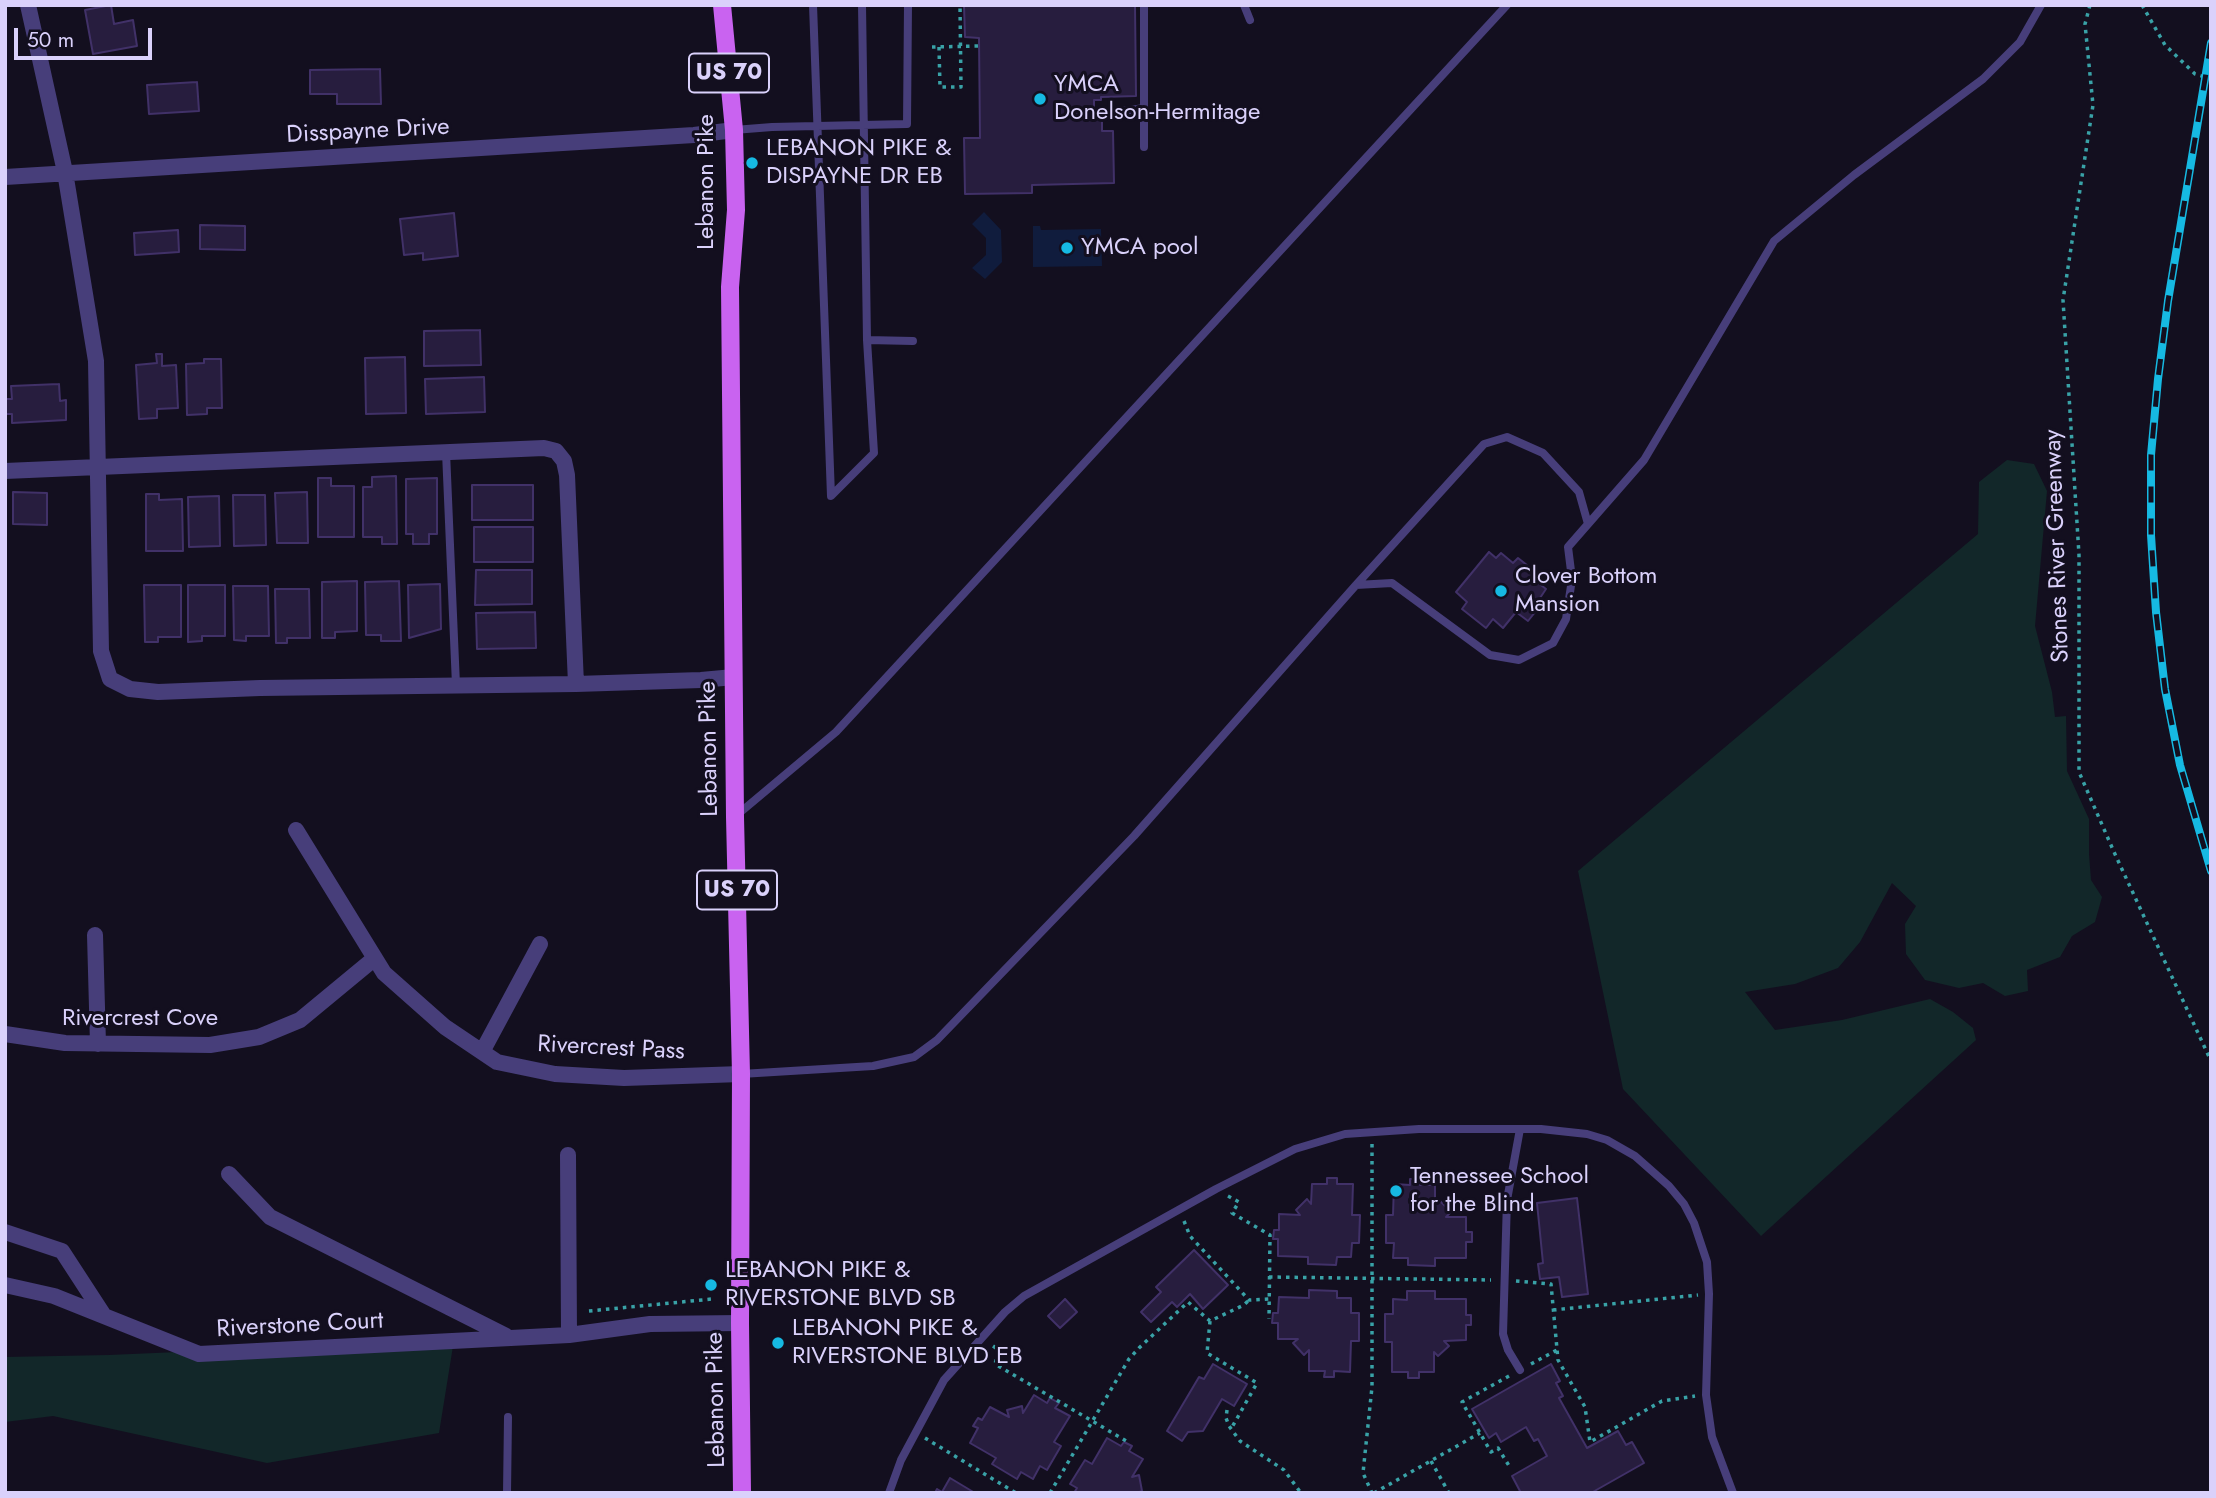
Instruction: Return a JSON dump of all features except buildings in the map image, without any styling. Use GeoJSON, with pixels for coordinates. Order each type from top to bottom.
{"type":"FeatureCollection","features":[{"type":"Feature","properties":{"kind":"main road","name":"Lebanon Pike"},"geometry":{"type":"LineString","coordinates":[[722,5],[734,130],[736,210],[730,287],[735,817],[741,1074],[740,1323],[743,1493]]}},
{"type":"Feature","properties":{"kind":"street"},"geometry":{"type":"LineString","coordinates":[[28,5],[65,172],[96,361],[102,651],[110,679],[130,689],[158,692],[576,684],[734,677]]}},
{"type":"Feature","properties":{"kind":"street","name":"Disspayne Drive"},"geometry":{"type":"LineString","coordinates":[[5,177],[694,135],[734,130]]}},
{"type":"Feature","properties":{"kind":"street"},"geometry":{"type":"LineString","coordinates":[[5,471],[544,448],[556,451],[564,461],[567,475],[576,684]]}},
{"type":"Feature","properties":{"kind":"street","name":"Rivercrest Pass"},"geometry":{"type":"LineString","coordinates":[[296,830],[384,973],[445,1027],[497,1062],[555,1074],[624,1078],[741,1074]]}},
{"type":"Feature","properties":{"kind":"street"},"geometry":{"type":"LineString","coordinates":[[95,935],[98,1044]]}},
{"type":"Feature","properties":{"kind":"street"},"geometry":{"type":"LineString","coordinates":[[482,1052],[540,944]]}},
{"type":"Feature","properties":{"kind":"street","name":"Rivercrest Cove"},"geometry":{"type":"LineString","coordinates":[[5,1034],[65,1043],[98,1044],[211,1045],[259,1037],[300,1020],[375,958]]}},
{"type":"Feature","properties":{"kind":"street"},"geometry":{"type":"LineString","coordinates":[[568,1155],[569,1335]]}},
{"type":"Feature","properties":{"kind":"street","name":"Riverstone Court"},"geometry":{"type":"LineString","coordinates":[[229,1174],[270,1217],[508,1337]]}},
{"type":"Feature","properties":{"kind":"street"},"geometry":{"type":"LineString","coordinates":[[5,1232],[62,1251],[103,1314]]}},
{"type":"Feature","properties":{"kind":"street","name":"Riverstone Court"},"geometry":{"type":"LineString","coordinates":[[5,1285],[54,1296],[199,1354],[569,1335],[650,1324],[740,1323]]}},
{"type":"Feature","properties":{"kind":"lane"},"geometry":{"type":"LineString","coordinates":[[813,5],[831,496],[874,453],[867,340],[862,5]]}},
{"type":"Feature","properties":{"kind":"lane"},"geometry":{"type":"LineString","coordinates":[[734,130],[907,124],[908,5]]}},
{"type":"Feature","properties":{"kind":"lane"},"geometry":{"type":"LineString","coordinates":[[1143,146],[1140,31],[1144,5]]}},
{"type":"Feature","properties":{"kind":"lane"},"geometry":{"type":"LineString","coordinates":[[1244,5],[1250,20]]}},
{"type":"Feature","properties":{"kind":"lane"},"geometry":{"type":"LineString","coordinates":[[735,817],[836,732],[1507,5]]}},
{"type":"Feature","properties":{"kind":"lane"},"geometry":{"type":"LineString","coordinates":[[1356,585],[1392,583],[1490,655],[1519,660],[1553,643],[1566,619],[1572,579],[1568,547],[1644,460],[1774,241],[1854,175],[1983,79],[2020,42],[2041,5]]}},
{"type":"Feature","properties":{"kind":"lane"},"geometry":{"type":"LineString","coordinates":[[1102,114],[1144,108]]}},
{"type":"Feature","properties":{"kind":"lane"},"geometry":{"type":"LineString","coordinates":[[867,340],[913,341]]}},
{"type":"Feature","properties":{"kind":"lane"},"geometry":{"type":"LineString","coordinates":[[741,1074],[873,1066],[915,1057],[937,1040],[1134,836],[1484,444],[1507,437],[1543,453],[1579,492],[1588,524]]}},
{"type":"Feature","properties":{"kind":"lane"},"geometry":{"type":"LineString","coordinates":[[446,452],[456,685]]}},
{"type":"Feature","properties":{"kind":"lane"},"geometry":{"type":"LineString","coordinates":[[1520,1129],[1507,1200],[1503,1334],[1507,1350],[1520,1370]]}},
{"type":"Feature","properties":{"kind":"lane"},"geometry":{"type":"LineString","coordinates":[[889,1493],[915,1432],[944,1380],[1005,1312],[1035,1289],[1216,1189],[1295,1149],[1345,1134],[1371,1131],[1520,1129],[1568,1131],[1607,1140],[1652,1169],[1684,1204],[1694,1223],[1707,1262],[1709,1294],[1706,1395],[1712,1437],[1733,1493]]}},
{"type":"Feature","properties":{"kind":"lane"},"geometry":{"type":"LineString","coordinates":[[507,1493],[508,1417]]}},
{"type":"Feature","properties":{"kind":"path"},"geometry":{"type":"LineString","coordinates":[[939,47],[940,87],[961,87],[960,5]]}},
{"type":"Feature","properties":{"kind":"path","name":"Stones River Greenway"},"geometry":{"type":"LineString","coordinates":[[2090,5],[2085,24],[2093,105],[2063,300],[2079,555],[2079,772],[2211,1061]]}},
{"type":"Feature","properties":{"kind":"path"},"geometry":{"type":"LineString","coordinates":[[2142,5],[2165,44],[2195,74],[2211,79]]}},
{"type":"Feature","properties":{"kind":"path"},"geometry":{"type":"LineString","coordinates":[[932,47],[979,46]]}},
{"type":"Feature","properties":{"kind":"path"},"geometry":{"type":"LineString","coordinates":[[1371,1131],[1372,1387],[1363,1473],[1373,1493],[1480,1433]]}},
{"type":"Feature","properties":{"kind":"path"},"geometry":{"type":"LineString","coordinates":[[1216,1189],[1239,1202],[1232,1213],[1270,1236],[1269,1319]]}},
{"type":"Feature","properties":{"kind":"path"},"geometry":{"type":"LineString","coordinates":[[1179,1209],[1190,1236],[1249,1300]]}},
{"type":"Feature","properties":{"kind":"path"},"geometry":{"type":"LineString","coordinates":[[1553,1310],[1709,1294]]}},
{"type":"Feature","properties":{"kind":"path"},"geometry":{"type":"LineString","coordinates":[[589,1311],[712,1299]]}},
{"type":"Feature","properties":{"kind":"path"},"geometry":{"type":"LineString","coordinates":[[1210,1321],[1249,1300],[1269,1299]]}},
{"type":"Feature","properties":{"kind":"path"},"geometry":{"type":"LineString","coordinates":[[1050,1493],[1133,1354],[1188,1302],[1210,1321]]}},
{"type":"Feature","properties":{"kind":"path"},"geometry":{"type":"LineString","coordinates":[[1210,1321],[1207,1353],[1257,1384],[1231,1429]]}},
{"type":"Feature","properties":{"kind":"path"},"geometry":{"type":"LineString","coordinates":[[981,1337],[999,1350],[995,1364],[1128,1442]]}},
{"type":"Feature","properties":{"kind":"path"},"geometry":{"type":"LineString","coordinates":[[1511,1469],[1498,1448],[1491,1452],[1462,1402],[1557,1350]]}},
{"type":"Feature","properties":{"kind":"path"},"geometry":{"type":"LineString","coordinates":[[1227,1410],[1226,1418],[1240,1441],[1284,1470],[1301,1493]]}},
{"type":"Feature","properties":{"kind":"path"},"geometry":{"type":"LineString","coordinates":[[915,1432],[1016,1493]]}},
{"type":"Feature","properties":{"kind":"path"},"geometry":{"type":"LineString","coordinates":[[1431,1461],[1449,1493]]}},
{"type":"Feature","properties":{"kind":"green space"},"geometry":{"type":"Polygon","coordinates":[[[2007,460],[2034,464],[2047,491],[2035,626],[2052,692],[2055,717],[2066,716],[2067,771],[2089,819],[2091,880],[2102,897],[2095,922],[2072,936],[2060,957],[2027,970],[2028,991],[2005,996],[1983,983],[1959,988],[1925,980],[1906,954],[1905,924],[1916,906],[1892,883],[1860,942],[1838,968],[1795,984],[1745,992],[1775,1030],[1842,1020],[1930,999],[1973,1028],[1976,1040],[1761,1236],[1623,1089],[1578,871],[1978,534],[1979,482],[2007,460]]]}},
{"type":"Feature","properties":{"kind":"green space"},"geometry":{"type":"Polygon","coordinates":[[[454,1340],[439,1433],[267,1463],[53,1416],[5,1422],[5,1357],[454,1340]]]}},
{"type":"Feature","properties":{"kind":"water"},"geometry":{"type":"Polygon","coordinates":[[[984,212],[1001,230],[1002,262],[985,279],[972,268],[986,255],[986,238],[972,224],[984,212]]]}},
{"type":"Feature","properties":{"kind":"water","name":"YMCA pool"},"geometry":{"type":"Polygon","coordinates":[[[1033,226],[1040,226],[1041,230],[1101,229],[1102,266],[1033,267],[1033,226]]]}},
{"type":"Feature","properties":{"kind":"railway"},"geometry":{"type":"LineString","coordinates":[[2211,43],[2168,301],[2151,455],[2151,535],[2165,689],[2180,765],[2211,871]]}},
{"type":"Feature","properties":{"kind":"place","name":"YMCA Donelson-Hermitage"},"geometry":{"type":"Point","coordinates":[1040,99]}},
{"type":"Feature","properties":{"kind":"place","name":"LEBANON PIKE & DISPAYNE DR EB"},"geometry":{"type":"Point","coordinates":[752,163]}},
{"type":"Feature","properties":{"kind":"place","name":"YMCA pool"},"geometry":{"type":"Point","coordinates":[1067,248]}},
{"type":"Feature","properties":{"kind":"place","name":"Clover Bottom Mansion"},"geometry":{"type":"Point","coordinates":[1501,591]}},
{"type":"Feature","properties":{"kind":"place","name":"Tennessee School for the Blind"},"geometry":{"type":"Point","coordinates":[1396,1191]}},
{"type":"Feature","properties":{"kind":"place","name":"LEBANON PIKE & RIVERSTONE BLVD SB"},"geometry":{"type":"Point","coordinates":[711,1285]}},
{"type":"Feature","properties":{"kind":"place","name":"LEBANON PIKE & RIVERSTONE BLVD EB"},"geometry":{"type":"Point","coordinates":[778,1343]}}]}
